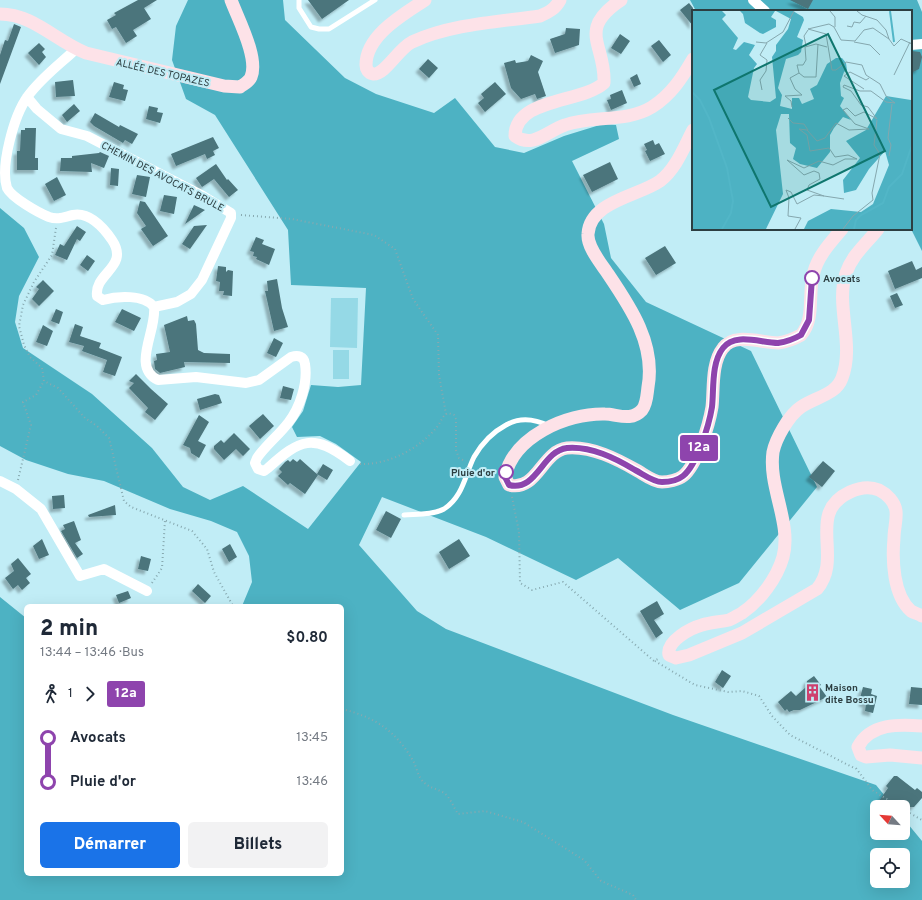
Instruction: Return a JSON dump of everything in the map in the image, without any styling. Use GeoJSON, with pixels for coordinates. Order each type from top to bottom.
{"type":"FeatureCollection","features":[{"type":"Feature","properties":{"kind":"main road","name":"ALLÉE DES TOPAZES"},"geometry":{"type":"LineString","coordinates":[[0,14],[11,14],[39,25],[76,49],[97,57],[240,88],[251,76],[251,51],[231,0]]}},
{"type":"Feature","properties":{"kind":"main road"},"geometry":{"type":"LineString","coordinates":[[425,0],[393,22],[374,43],[367,58],[367,69],[370,73],[374,74],[383,71],[399,51],[420,39],[450,30],[540,16],[550,12],[557,6],[560,0]]}},
{"type":"Feature","properties":{"kind":"main road"},"geometry":{"type":"LineString","coordinates":[[621,0],[605,13],[599,22],[596,31],[595,41],[602,61],[604,83],[597,89],[550,103],[526,113],[517,124],[515,136],[526,142],[534,141],[564,125],[640,113],[659,102],[676,86],[692,61]]}},
{"type":"Feature","properties":{"kind":"main road"},"geometry":{"type":"LineString","coordinates":[[692,132],[681,153],[660,181],[604,207],[595,215],[588,233],[589,242],[601,265],[632,310],[646,344],[650,378],[645,406],[635,415],[628,417],[605,414],[590,415],[575,418],[543,430],[525,442],[515,452],[509,463],[505,477],[509,485],[521,486],[532,478],[554,453],[563,449],[574,448],[588,449],[662,482],[673,481],[682,477],[691,466],[702,441],[712,409],[717,364],[723,348],[732,342],[742,339],[779,343],[801,335],[809,320],[813,274],[817,263],[826,248],[841,230]]}},
{"type":"Feature","properties":{"kind":"main road"},"geometry":{"type":"LineString","coordinates":[[877,230],[856,254],[850,263],[845,278],[844,295],[847,353],[842,378],[834,390],[800,408],[783,430],[773,451],[774,472],[785,542],[783,557],[777,572],[765,591],[750,607],[730,619],[702,625],[690,630],[670,646],[668,655],[676,658],[689,655],[742,633],[817,589],[823,582],[828,566],[826,520],[836,502],[845,494],[856,489],[870,488],[880,491],[893,502],[896,510],[893,555],[898,588],[912,611],[922,616]]}},
{"type":"Feature","properties":{"kind":"main road"},"geometry":{"type":"LineString","coordinates":[[922,726],[900,724],[872,731],[858,747],[861,755],[866,757],[890,755],[922,758]]}},
{"type":"Feature","properties":{"kind":"street"},"geometry":{"type":"LineString","coordinates":[[753,0],[764,10]]}},
{"type":"Feature","properties":{"kind":"street"},"geometry":{"type":"LineString","coordinates":[[912,45],[922,44]]}},
{"type":"Feature","properties":{"kind":"street"},"geometry":{"type":"LineString","coordinates":[[76,49],[37,85],[28,97],[12,128],[6,146],[2,182],[13,195],[45,215],[57,219],[75,215],[88,217],[94,220],[112,239],[117,254],[116,260],[99,285],[97,293],[99,299],[103,300],[118,297],[146,300],[154,307],[154,321],[145,361],[145,368],[148,374],[158,380],[196,378],[246,383],[259,380],[291,357],[297,355],[302,357],[305,361],[306,371],[304,385],[296,410],[288,423],[257,458],[255,463],[258,469],[264,471],[291,448],[311,443],[325,446],[350,461]]}},
{"type":"Feature","properties":{"kind":"street","name":"CHEMIN DES AVOCATS BRULE"},"geometry":{"type":"LineString","coordinates":[[28,97],[37,109],[62,129],[87,136],[203,196],[231,215],[202,280],[192,294],[177,302],[154,307]]}},
{"type":"Feature","properties":{"kind":"street"},"geometry":{"type":"LineString","coordinates":[[0,481],[16,489],[41,509],[80,576],[104,569],[146,591]]}},
{"type":"Feature","properties":{"kind":"lane"},"geometry":{"type":"LineString","coordinates":[[299,0],[299,8],[312,27],[329,29],[375,0]]}},
{"type":"Feature","properties":{"kind":"lane"},"geometry":{"type":"LineString","coordinates":[[404,514],[431,513],[443,509],[456,498],[465,483],[474,458],[483,442],[496,430],[515,420],[538,420],[552,427]]}},
{"type":"Feature","properties":{"kind":"path"},"geometry":{"type":"LineString","coordinates":[[231,215],[292,219],[374,235],[395,249],[413,299],[438,335],[439,375],[446,414],[437,427],[416,446],[399,456],[371,464],[355,464],[350,461]]}},
{"type":"Feature","properties":{"kind":"path"},"geometry":{"type":"LineString","coordinates":[[16,489],[31,425],[23,402],[36,395],[44,382],[42,368],[30,357],[24,345],[19,326],[23,305],[34,282],[52,255],[57,219]]}},
{"type":"Feature","properties":{"kind":"path"},"geometry":{"type":"LineString","coordinates":[[44,382],[58,388],[85,418],[97,426],[109,438],[124,501],[131,507],[192,531],[207,549],[214,572],[231,604]]}},
{"type":"Feature","properties":{"kind":"path"},"geometry":{"type":"LineString","coordinates":[[446,414],[448,413],[454,415],[456,419],[456,450],[459,458],[464,461],[474,458]]}},
{"type":"Feature","properties":{"kind":"path"},"geometry":{"type":"LineString","coordinates":[[509,485],[519,532],[520,583],[532,590],[563,582],[654,661],[695,685],[728,692],[742,691],[760,696],[772,716],[790,736],[856,769],[872,790],[888,800]]}},
{"type":"Feature","properties":{"kind":"path"},"geometry":{"type":"LineString","coordinates":[[146,591],[162,568],[166,520]]}},
{"type":"Feature","properties":{"kind":"path"},"geometry":{"type":"LineString","coordinates":[[654,661],[668,655]]}},
{"type":"Feature","properties":{"kind":"path"},"geometry":{"type":"LineString","coordinates":[[344,710],[373,719],[389,730],[401,742],[413,760],[421,780],[433,790],[445,794],[458,814],[485,811],[523,822],[584,860],[601,881],[633,895],[636,900]]}},
{"type":"Feature","properties":{"kind":"path"},"geometry":{"type":"LineString","coordinates":[[856,769],[861,755]]}},
{"type":"Feature","properties":{"kind":"path"},"geometry":{"type":"LineString","coordinates":[[910,813],[922,820]]}},
{"type":"Feature","properties":{"kind":"shaded area"},"geometry":{"type":"Polygon","coordinates":[[[188,0],[283,0],[285,20],[345,78],[376,94],[434,113],[455,98],[495,147],[524,153],[564,136],[603,124],[616,125],[619,139],[572,161],[604,224],[611,258],[646,302],[751,351],[817,487],[739,583],[680,610],[618,558],[576,580],[486,537],[382,497],[359,545],[417,611],[446,629],[673,715],[876,785],[888,800],[870,800],[870,840],[910,840],[910,826],[922,841],[922,900],[0,900],[0,597],[24,616],[24,876],[344,876],[344,604],[243,604],[252,582],[249,556],[237,532],[211,521],[170,509],[104,481],[68,474],[26,460],[0,446],[0,208],[24,228],[39,257],[19,296],[15,322],[23,348],[92,394],[152,448],[183,487],[210,500],[243,486],[308,529],[361,462],[336,444],[320,436],[297,437],[292,427],[303,411],[311,385],[338,387],[361,385],[366,288],[291,285],[288,230],[215,115],[186,99],[172,60],[176,26],[188,0]]]}},
{"type":"Feature","properties":{"kind":"shaded area"},"geometry":{"type":"Polygon","coordinates":[[[690,0],[917,0],[922,12],[922,251],[912,230],[912,10],[695,10],[690,0]]]}},
{"type":"Feature","properties":{"kind":"shaded area"},"geometry":{"type":"Polygon","coordinates":[[[331,298],[358,298],[357,348],[330,347],[331,298]]]}},
{"type":"Feature","properties":{"kind":"shaded area"},"geometry":{"type":"Polygon","coordinates":[[[333,350],[349,350],[349,379],[333,379],[333,350]]]}},
{"type":"Feature","properties":{"kind":"building"},"geometry":{"type":"Polygon","coordinates":[[[138,0],[157,0],[144,8],[151,19],[133,30],[137,36],[126,43],[116,27],[112,29],[107,20],[116,15],[114,13],[138,0]]]}},
{"type":"Feature","properties":{"kind":"building"},"geometry":{"type":"Polygon","coordinates":[[[308,0],[349,0],[322,19],[308,0]]]}},
{"type":"Feature","properties":{"kind":"building"},"geometry":{"type":"Polygon","coordinates":[[[790,0],[813,0],[808,9],[790,0]]]}},
{"type":"Feature","properties":{"kind":"building"},"geometry":{"type":"Polygon","coordinates":[[[689,3],[693,8],[692,25],[680,10],[689,3]]]}},
{"type":"Feature","properties":{"kind":"building"},"geometry":{"type":"Polygon","coordinates":[[[14,24],[21,27],[0,84],[0,55],[5,40],[8,41],[14,24]]]}},
{"type":"Feature","properties":{"kind":"building"},"geometry":{"type":"Polygon","coordinates":[[[566,28],[580,29],[579,45],[555,53],[550,39],[565,34],[566,28]]]}},
{"type":"Feature","properties":{"kind":"building"},"geometry":{"type":"Polygon","coordinates":[[[620,34],[630,41],[621,54],[611,48],[620,34]]]}},
{"type":"Feature","properties":{"kind":"building"},"geometry":{"type":"Polygon","coordinates":[[[659,40],[671,55],[663,62],[651,46],[659,40]]]}},
{"type":"Feature","properties":{"kind":"building"},"geometry":{"type":"Polygon","coordinates":[[[39,43],[45,49],[42,52],[46,57],[39,65],[28,53],[39,43]]]}},
{"type":"Feature","properties":{"kind":"building"},"geometry":{"type":"Polygon","coordinates":[[[912,51],[920,52],[922,57],[919,69],[912,72],[912,51]]]}},
{"type":"Feature","properties":{"kind":"building"},"geometry":{"type":"Polygon","coordinates":[[[531,55],[543,61],[538,72],[546,96],[537,99],[535,94],[521,99],[511,88],[504,63],[515,60],[516,63],[528,61],[531,55]]]}},
{"type":"Feature","properties":{"kind":"building"},"geometry":{"type":"Polygon","coordinates":[[[428,59],[438,68],[429,78],[419,69],[428,59]]]}},
{"type":"Feature","properties":{"kind":"building"},"geometry":{"type":"Polygon","coordinates":[[[637,74],[641,84],[634,87],[630,78],[637,74]]]}},
{"type":"Feature","properties":{"kind":"building"},"geometry":{"type":"Polygon","coordinates":[[[73,80],[75,96],[56,97],[55,82],[73,80]]]}},
{"type":"Feature","properties":{"kind":"building"},"geometry":{"type":"Polygon","coordinates":[[[114,82],[124,85],[123,89],[128,90],[125,101],[109,97],[114,82]]]}},
{"type":"Feature","properties":{"kind":"building"},"geometry":{"type":"Polygon","coordinates":[[[495,82],[506,94],[485,112],[478,103],[484,98],[481,94],[495,82]]]}},
{"type":"Feature","properties":{"kind":"building"},"geometry":{"type":"Polygon","coordinates":[[[622,90],[627,103],[611,110],[607,100],[611,99],[610,95],[622,90]]]}},
{"type":"Feature","properties":{"kind":"building"},"geometry":{"type":"Polygon","coordinates":[[[74,104],[80,111],[67,122],[62,115],[74,104]]]}},
{"type":"Feature","properties":{"kind":"building"},"geometry":{"type":"Polygon","coordinates":[[[149,106],[158,108],[157,112],[163,113],[160,123],[146,119],[149,106]]]}},
{"type":"Feature","properties":{"kind":"building"},"geometry":{"type":"Polygon","coordinates":[[[95,113],[119,127],[120,125],[138,134],[132,144],[125,140],[123,143],[94,126],[90,122],[95,113]]]}},
{"type":"Feature","properties":{"kind":"building"},"geometry":{"type":"Polygon","coordinates":[[[25,128],[36,128],[35,158],[38,158],[38,170],[17,170],[17,151],[20,151],[21,130],[25,130],[25,128]]]}},
{"type":"Feature","properties":{"kind":"building"},"geometry":{"type":"Polygon","coordinates":[[[213,137],[219,148],[213,151],[215,155],[207,159],[205,154],[176,166],[171,154],[213,137]]]}},
{"type":"Feature","properties":{"kind":"building"},"geometry":{"type":"Polygon","coordinates":[[[653,140],[655,145],[659,143],[665,154],[650,161],[645,151],[647,150],[644,144],[653,140]]]}},
{"type":"Feature","properties":{"kind":"building"},"geometry":{"type":"Polygon","coordinates":[[[100,152],[109,156],[104,168],[91,163],[92,172],[60,171],[61,158],[72,158],[72,156],[100,152]]]}},
{"type":"Feature","properties":{"kind":"building"},"geometry":{"type":"Polygon","coordinates":[[[610,162],[618,179],[592,192],[583,175],[610,162]]]}},
{"type":"Feature","properties":{"kind":"building"},"geometry":{"type":"Polygon","coordinates":[[[216,164],[227,180],[228,179],[238,190],[229,197],[214,179],[202,187],[196,178],[216,164]]]}},
{"type":"Feature","properties":{"kind":"building"},"geometry":{"type":"Polygon","coordinates":[[[111,168],[119,169],[118,186],[110,185],[111,168]]]}},
{"type":"Feature","properties":{"kind":"building"},"geometry":{"type":"Polygon","coordinates":[[[137,175],[150,177],[146,197],[132,194],[137,175]]]}},
{"type":"Feature","properties":{"kind":"building"},"geometry":{"type":"Polygon","coordinates":[[[57,177],[66,195],[54,201],[45,184],[57,177]]]}},
{"type":"Feature","properties":{"kind":"building"},"geometry":{"type":"Polygon","coordinates":[[[164,195],[177,197],[174,214],[160,211],[164,195]]]}},
{"type":"Feature","properties":{"kind":"building"},"geometry":{"type":"Polygon","coordinates":[[[140,201],[145,202],[168,236],[153,246],[141,229],[146,226],[137,213],[140,201]]]}},
{"type":"Feature","properties":{"kind":"building"},"geometry":{"type":"Polygon","coordinates":[[[194,205],[205,210],[185,224],[194,205]]]}},
{"type":"Feature","properties":{"kind":"building"},"geometry":{"type":"Polygon","coordinates":[[[207,225],[190,249],[182,244],[194,226],[207,225]]]}},
{"type":"Feature","properties":{"kind":"building"},"geometry":{"type":"Polygon","coordinates":[[[77,226],[86,232],[80,241],[77,239],[67,260],[55,255],[60,244],[64,246],[77,226]]]}},
{"type":"Feature","properties":{"kind":"building"},"geometry":{"type":"Polygon","coordinates":[[[256,237],[264,240],[262,244],[275,249],[269,265],[256,259],[257,257],[253,256],[254,252],[250,251],[256,237]]]}},
{"type":"Feature","properties":{"kind":"building"},"geometry":{"type":"Polygon","coordinates":[[[665,246],[676,263],[656,275],[645,258],[665,246]]]}},
{"type":"Feature","properties":{"kind":"building"},"geometry":{"type":"Polygon","coordinates":[[[87,255],[95,261],[88,271],[80,265],[87,255]]]}},
{"type":"Feature","properties":{"kind":"building"},"geometry":{"type":"Polygon","coordinates":[[[912,261],[916,270],[922,267],[922,278],[895,289],[888,271],[912,261]]]}},
{"type":"Feature","properties":{"kind":"building"},"geometry":{"type":"Polygon","coordinates":[[[218,266],[226,267],[226,272],[228,270],[233,271],[232,296],[223,295],[224,291],[219,291],[220,282],[216,281],[218,266]]]}},
{"type":"Feature","properties":{"kind":"building"},"geometry":{"type":"Polygon","coordinates":[[[277,279],[282,308],[288,327],[274,331],[265,291],[268,291],[267,281],[277,279]]]}},
{"type":"Feature","properties":{"kind":"building"},"geometry":{"type":"Polygon","coordinates":[[[43,280],[54,291],[39,306],[32,299],[39,289],[36,287],[43,280]]]}},
{"type":"Feature","properties":{"kind":"building"},"geometry":{"type":"Polygon","coordinates":[[[897,293],[903,305],[895,308],[890,296],[897,293]]]}},
{"type":"Feature","properties":{"kind":"building"},"geometry":{"type":"Polygon","coordinates":[[[56,309],[63,312],[59,324],[51,321],[56,309]]]}},
{"type":"Feature","properties":{"kind":"building"},"geometry":{"type":"Polygon","coordinates":[[[122,309],[141,318],[134,331],[115,322],[122,309]]]}},
{"type":"Feature","properties":{"kind":"building"},"geometry":{"type":"Polygon","coordinates":[[[187,316],[188,321],[194,320],[196,324],[198,350],[204,353],[230,354],[230,363],[184,362],[185,367],[160,373],[155,369],[154,361],[157,360],[156,354],[170,352],[164,325],[187,316]]]}},
{"type":"Feature","properties":{"kind":"building"},"geometry":{"type":"Polygon","coordinates":[[[75,324],[83,327],[80,336],[101,343],[99,348],[122,357],[115,376],[103,372],[107,360],[82,351],[84,346],[69,342],[75,324]]]}},
{"type":"Feature","properties":{"kind":"building"},"geometry":{"type":"Polygon","coordinates":[[[43,325],[53,331],[47,346],[36,342],[43,325]]]}},
{"type":"Feature","properties":{"kind":"building"},"geometry":{"type":"Polygon","coordinates":[[[274,338],[283,343],[276,357],[267,353],[274,338]]]}},
{"type":"Feature","properties":{"kind":"building"},"geometry":{"type":"Polygon","coordinates":[[[136,374],[168,404],[155,420],[145,412],[148,408],[129,388],[134,383],[129,381],[136,374]]]}},
{"type":"Feature","properties":{"kind":"building"},"geometry":{"type":"Polygon","coordinates":[[[283,386],[294,389],[291,400],[280,398],[283,386]]]}},
{"type":"Feature","properties":{"kind":"building"},"geometry":{"type":"Polygon","coordinates":[[[215,394],[219,395],[222,403],[200,410],[197,399],[215,394]]]}},
{"type":"Feature","properties":{"kind":"building"},"geometry":{"type":"Polygon","coordinates":[[[263,414],[274,426],[260,439],[249,426],[263,414]]]}},
{"type":"Feature","properties":{"kind":"building"},"geometry":{"type":"Polygon","coordinates":[[[199,415],[209,422],[198,441],[206,445],[199,458],[191,453],[190,448],[183,445],[199,415]]]}},
{"type":"Feature","properties":{"kind":"building"},"geometry":{"type":"Polygon","coordinates":[[[234,433],[250,449],[243,456],[236,449],[224,460],[214,449],[214,446],[221,440],[224,443],[234,433]]]}},
{"type":"Feature","properties":{"kind":"building"},"geometry":{"type":"Polygon","coordinates":[[[293,459],[297,462],[300,459],[318,475],[305,494],[290,483],[288,485],[278,476],[282,472],[279,469],[285,462],[288,460],[290,462],[293,459]]]}},
{"type":"Feature","properties":{"kind":"building"},"geometry":{"type":"Polygon","coordinates":[[[823,461],[835,471],[822,487],[809,477],[823,461]]]}},
{"type":"Feature","properties":{"kind":"building"},"geometry":{"type":"Polygon","coordinates":[[[323,464],[333,470],[327,480],[317,474],[323,464]]]}},
{"type":"Feature","properties":{"kind":"building"},"geometry":{"type":"Polygon","coordinates":[[[64,495],[65,508],[53,509],[52,496],[64,495]]]}},
{"type":"Feature","properties":{"kind":"building"},"geometry":{"type":"Polygon","coordinates":[[[115,505],[116,515],[89,517],[88,515],[115,505]]]}},
{"type":"Feature","properties":{"kind":"building"},"geometry":{"type":"Polygon","coordinates":[[[386,511],[401,519],[391,538],[376,530],[386,511]]]}},
{"type":"Feature","properties":{"kind":"building"},"geometry":{"type":"Polygon","coordinates":[[[74,521],[81,540],[75,543],[83,554],[77,558],[61,531],[65,529],[63,525],[74,521]]]}},
{"type":"Feature","properties":{"kind":"building"},"geometry":{"type":"Polygon","coordinates":[[[42,539],[49,555],[39,559],[33,546],[42,539]]]}},
{"type":"Feature","properties":{"kind":"building"},"geometry":{"type":"Polygon","coordinates":[[[459,539],[470,556],[449,569],[439,552],[459,539]]]}},
{"type":"Feature","properties":{"kind":"building"},"geometry":{"type":"Polygon","coordinates":[[[230,544],[237,557],[229,562],[222,549],[230,544]]]}},
{"type":"Feature","properties":{"kind":"building"},"geometry":{"type":"Polygon","coordinates":[[[141,556],[151,559],[148,571],[138,569],[141,556]]]}},
{"type":"Feature","properties":{"kind":"building"},"geometry":{"type":"Polygon","coordinates":[[[18,558],[31,574],[26,578],[30,583],[22,590],[18,585],[13,589],[5,578],[14,571],[11,564],[18,558]]]}},
{"type":"Feature","properties":{"kind":"building"},"geometry":{"type":"Polygon","coordinates":[[[198,584],[211,596],[205,603],[192,591],[198,584]]]}},
{"type":"Feature","properties":{"kind":"building"},"geometry":{"type":"Polygon","coordinates":[[[128,591],[131,598],[119,603],[116,595],[128,591]]]}},
{"type":"Feature","properties":{"kind":"building"},"geometry":{"type":"Polygon","coordinates":[[[657,601],[664,614],[654,620],[663,633],[656,638],[640,611],[657,601]]]}},
{"type":"Feature","properties":{"kind":"building"},"geometry":{"type":"Polygon","coordinates":[[[722,670],[731,676],[723,688],[715,682],[722,670]]]}},
{"type":"Feature","properties":{"kind":"building","name":"Maison dite Bossu"},"geometry":{"type":"Polygon","coordinates":[[[814,676],[821,685],[819,686],[827,697],[800,710],[789,712],[787,709],[785,711],[778,702],[791,691],[796,696],[806,687],[807,681],[814,676]]]}},
{"type":"Feature","properties":{"kind":"building"},"geometry":{"type":"Polygon","coordinates":[[[863,687],[872,689],[871,694],[877,696],[873,713],[865,711],[866,704],[862,703],[863,699],[860,698],[863,687]]]}},
{"type":"Feature","properties":{"kind":"building"},"geometry":{"type":"Polygon","coordinates":[[[911,687],[922,688],[922,705],[909,704],[911,687]]]}},
{"type":"Feature","properties":{"kind":"building"},"geometry":{"type":"Polygon","coordinates":[[[894,776],[897,776],[915,790],[917,788],[922,792],[922,798],[914,807],[910,807],[910,800],[880,800],[888,788],[886,786],[894,776]]]}},
{"type":"Feature","properties":{"kind":"bus line","name":"12a"},"geometry":{"type":"LineString","coordinates":[[506,472],[506,482],[509,485],[515,487],[521,486],[532,478],[544,462],[554,453],[563,449],[574,448],[588,449],[620,462],[650,478],[662,482],[673,481],[682,477],[691,466],[702,441],[712,409],[718,357],[723,348],[732,342],[742,339],[779,343],[801,335],[809,320],[812,278]]}},
{"type":"Feature","properties":{"kind":"place","name":"Avocats"},"geometry":{"type":"Point","coordinates":[812,278]}},
{"type":"Feature","properties":{"kind":"place","name":"Pluie d'or"},"geometry":{"type":"Point","coordinates":[506,472]}},
{"type":"Feature","properties":{"kind":"place","name":"Maison dite Bossu"},"geometry":{"type":"Point","coordinates":[812,693]}}]}
